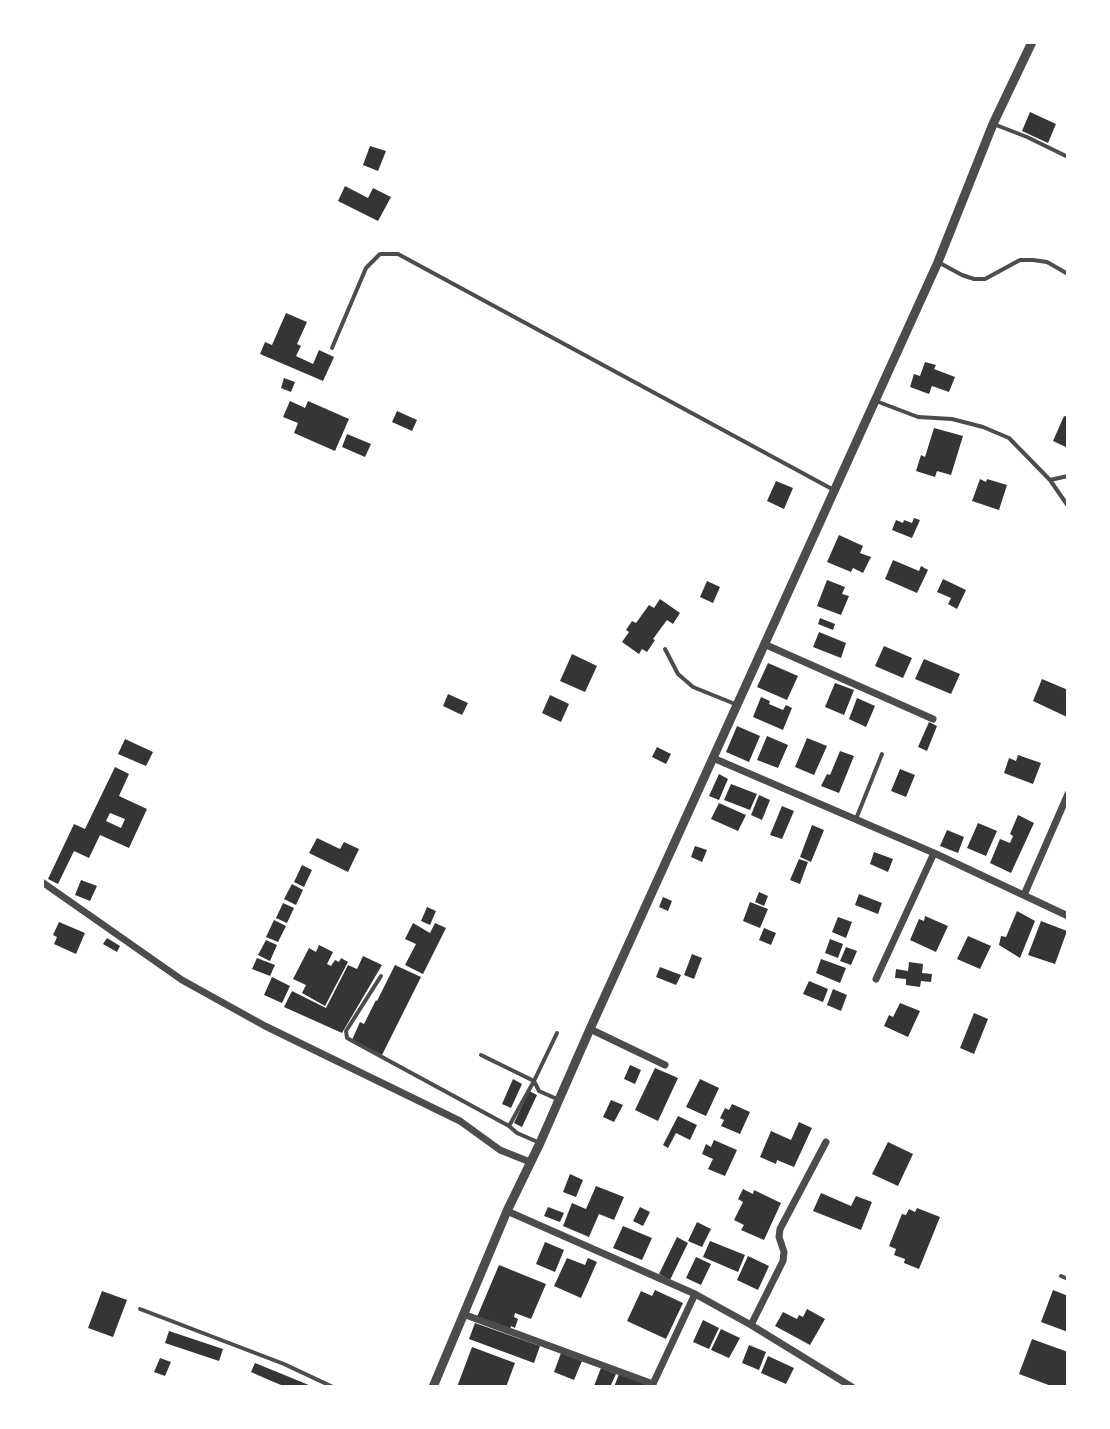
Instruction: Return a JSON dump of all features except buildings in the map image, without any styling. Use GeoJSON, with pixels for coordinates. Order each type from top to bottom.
{"type":"FeatureCollection","features":[{"type":"Feature","properties":{"kind":"street"},"geometry":{"type":"LineString","coordinates":[[433,1387],[507,1211],[938,262],[993,124],[1032,42]]}},
{"type":"Feature","properties":{"kind":"street"},"geometry":{"type":"LineString","coordinates":[[764,644],[933,719]]}},
{"type":"Feature","properties":{"kind":"street"},"geometry":{"type":"LineString","coordinates":[[713,758],[934,853],[1068,916]]}},
{"type":"Feature","properties":{"kind":"street"},"geometry":{"type":"LineString","coordinates":[[1024,895],[1068,794]]}},
{"type":"Feature","properties":{"kind":"street"},"geometry":{"type":"LineString","coordinates":[[876,979],[934,853]]}},
{"type":"Feature","properties":{"kind":"street"},"geometry":{"type":"LineString","coordinates":[[42,882],[182,980],[265,1026],[460,1121],[500,1150],[530,1162]]}},
{"type":"Feature","properties":{"kind":"street"},"geometry":{"type":"LineString","coordinates":[[590,1029],[665,1065]]}},
{"type":"Feature","properties":{"kind":"street"},"geometry":{"type":"LineString","coordinates":[[751,1325],[783,1261],[780,1229],[826,1142]]}},
{"type":"Feature","properties":{"kind":"street"},"geometry":{"type":"LineString","coordinates":[[507,1211],[695,1294],[852,1387]]}},
{"type":"Feature","properties":{"kind":"street"},"geometry":{"type":"LineString","coordinates":[[463,1314],[653,1385],[695,1294]]}},
{"type":"Feature","properties":{"kind":"lane"},"geometry":{"type":"LineString","coordinates":[[993,124],[1068,157]]}},
{"type":"Feature","properties":{"kind":"lane"},"geometry":{"type":"LineString","coordinates":[[332,348],[366,268],[380,254],[398,254],[834,490]]}},
{"type":"Feature","properties":{"kind":"lane"},"geometry":{"type":"LineString","coordinates":[[938,262],[974,279],[985,279],[1020,260],[1047,262],[1068,274]]}},
{"type":"Feature","properties":{"kind":"lane"},"geometry":{"type":"LineString","coordinates":[[875,401],[918,417],[952,419],[1009,438],[1050,480],[1068,506]]}},
{"type":"Feature","properties":{"kind":"lane"},"geometry":{"type":"LineString","coordinates":[[1050,480],[1068,476]]}},
{"type":"Feature","properties":{"kind":"lane"},"geometry":{"type":"LineString","coordinates":[[665,649],[678,674],[693,687],[737,705]]}},
{"type":"Feature","properties":{"kind":"lane"},"geometry":{"type":"LineString","coordinates":[[856,819],[882,754]]}},
{"type":"Feature","properties":{"kind":"lane"},"geometry":{"type":"LineString","coordinates":[[381,976],[346,1031],[347,1038],[540,1143]]}},
{"type":"Feature","properties":{"kind":"lane"},"geometry":{"type":"LineString","coordinates":[[509,1126],[557,1033]]}},
{"type":"Feature","properties":{"kind":"lane"},"geometry":{"type":"LineString","coordinates":[[481,1055],[534,1081],[539,1091],[559,1100]]}},
{"type":"Feature","properties":{"kind":"lane"},"geometry":{"type":"LineString","coordinates":[[1061,1276],[1068,1279]]}},
{"type":"Feature","properties":{"kind":"lane"},"geometry":{"type":"LineString","coordinates":[[140,1309],[284,1364],[333,1387]]}}]}
